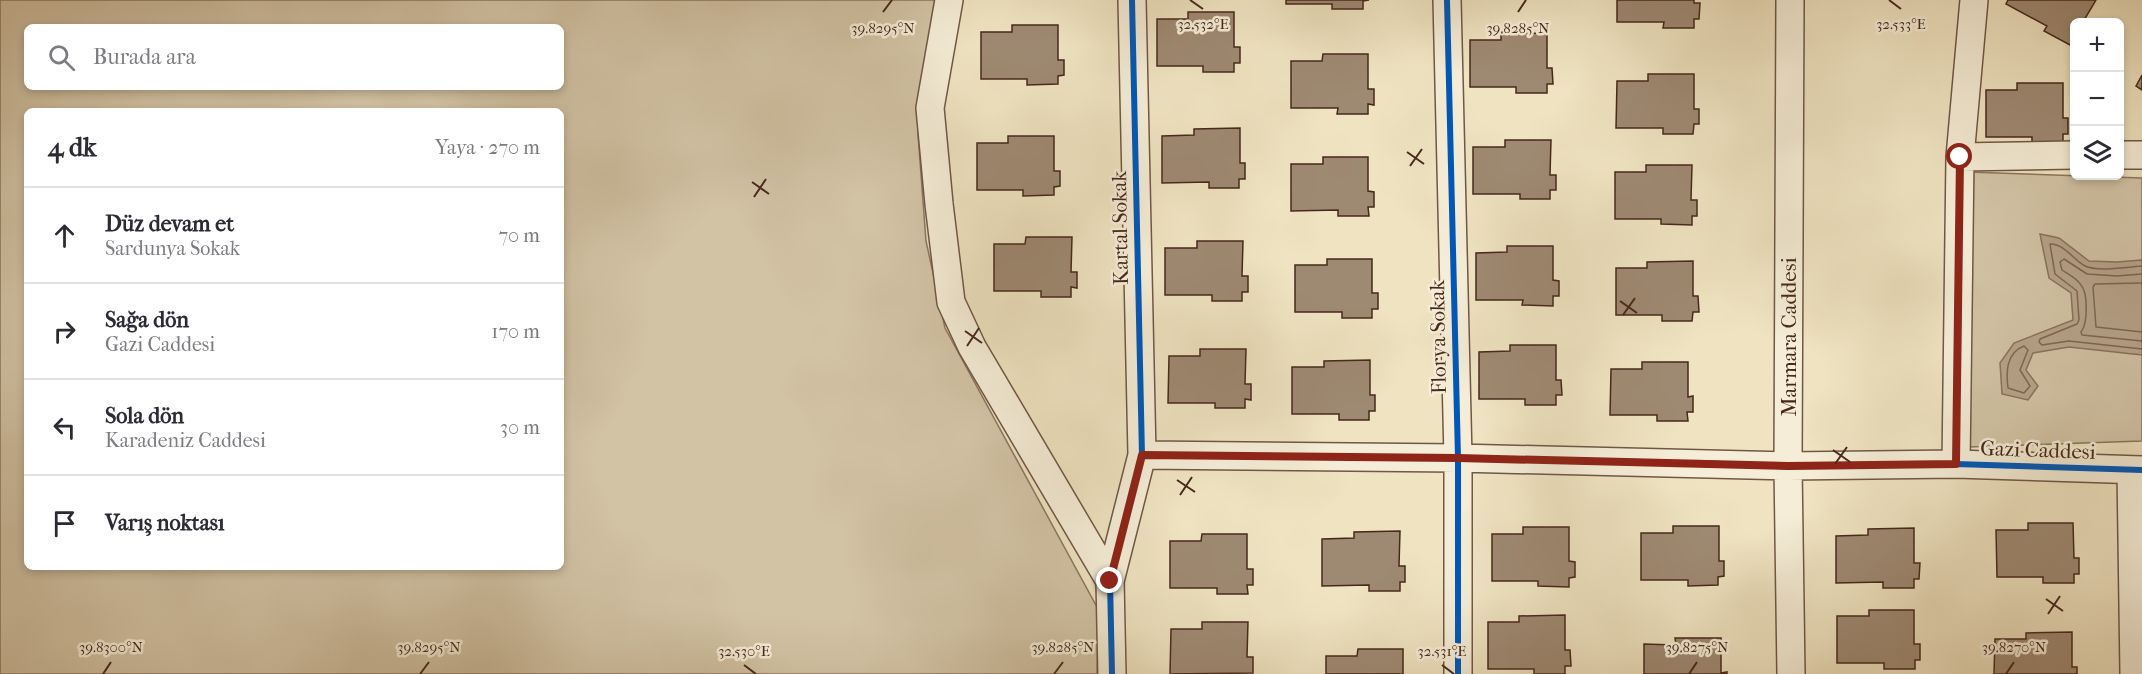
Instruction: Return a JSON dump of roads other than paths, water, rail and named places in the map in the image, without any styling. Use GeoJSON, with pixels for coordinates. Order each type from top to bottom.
{"type":"FeatureCollection","features":[{"type":"Feature","properties":{"kind":"street"},"geometry":{"type":"LineString","coordinates":[[949,0],[930,108],[951,302],[972,347],[1110,581],[1112,674]]}},
{"type":"Feature","properties":{"kind":"street","name":"Kartal Sokak"},"geometry":{"type":"LineString","coordinates":[[1110,581],[1142,455],[1132,0]]}},
{"type":"Feature","properties":{"kind":"street","name":"Florya Sokak"},"geometry":{"type":"LineString","coordinates":[[1447,0],[1458,458],[1458,674]]}},
{"type":"Feature","properties":{"kind":"street","name":"Marmara Caddesi"},"geometry":{"type":"LineString","coordinates":[[1790,0],[1788,466],[1791,674]]}},
{"type":"Feature","properties":{"kind":"street"},"geometry":{"type":"LineString","coordinates":[[1956,464],[1960,157],[1974,0]]}},
{"type":"Feature","properties":{"kind":"street"},"geometry":{"type":"LineString","coordinates":[[1960,157],[2070,155]]}},
{"type":"Feature","properties":{"kind":"street"},"geometry":{"type":"LineString","coordinates":[[2124,155],[2142,155]]}},
{"type":"Feature","properties":{"kind":"street","name":"Gazi Caddesi"},"geometry":{"type":"LineString","coordinates":[[1142,455],[1458,458],[1788,466],[1956,464],[2137,470]]}},
{"type":"Feature","properties":{"kind":"street"},"geometry":{"type":"LineString","coordinates":[[2134,674],[2137,470]]}},
{"type":"Feature","properties":{"kind":"water"},"geometry":{"type":"Polygon","coordinates":[[[2040,234],[2059,238],[2089,261],[2142,260],[2142,355],[2069,347],[2033,353],[2026,370],[2038,386],[2028,400],[2002,394],[2000,363],[2014,343],[2073,320],[2071,293],[2049,278],[2040,234]]]}}]}
